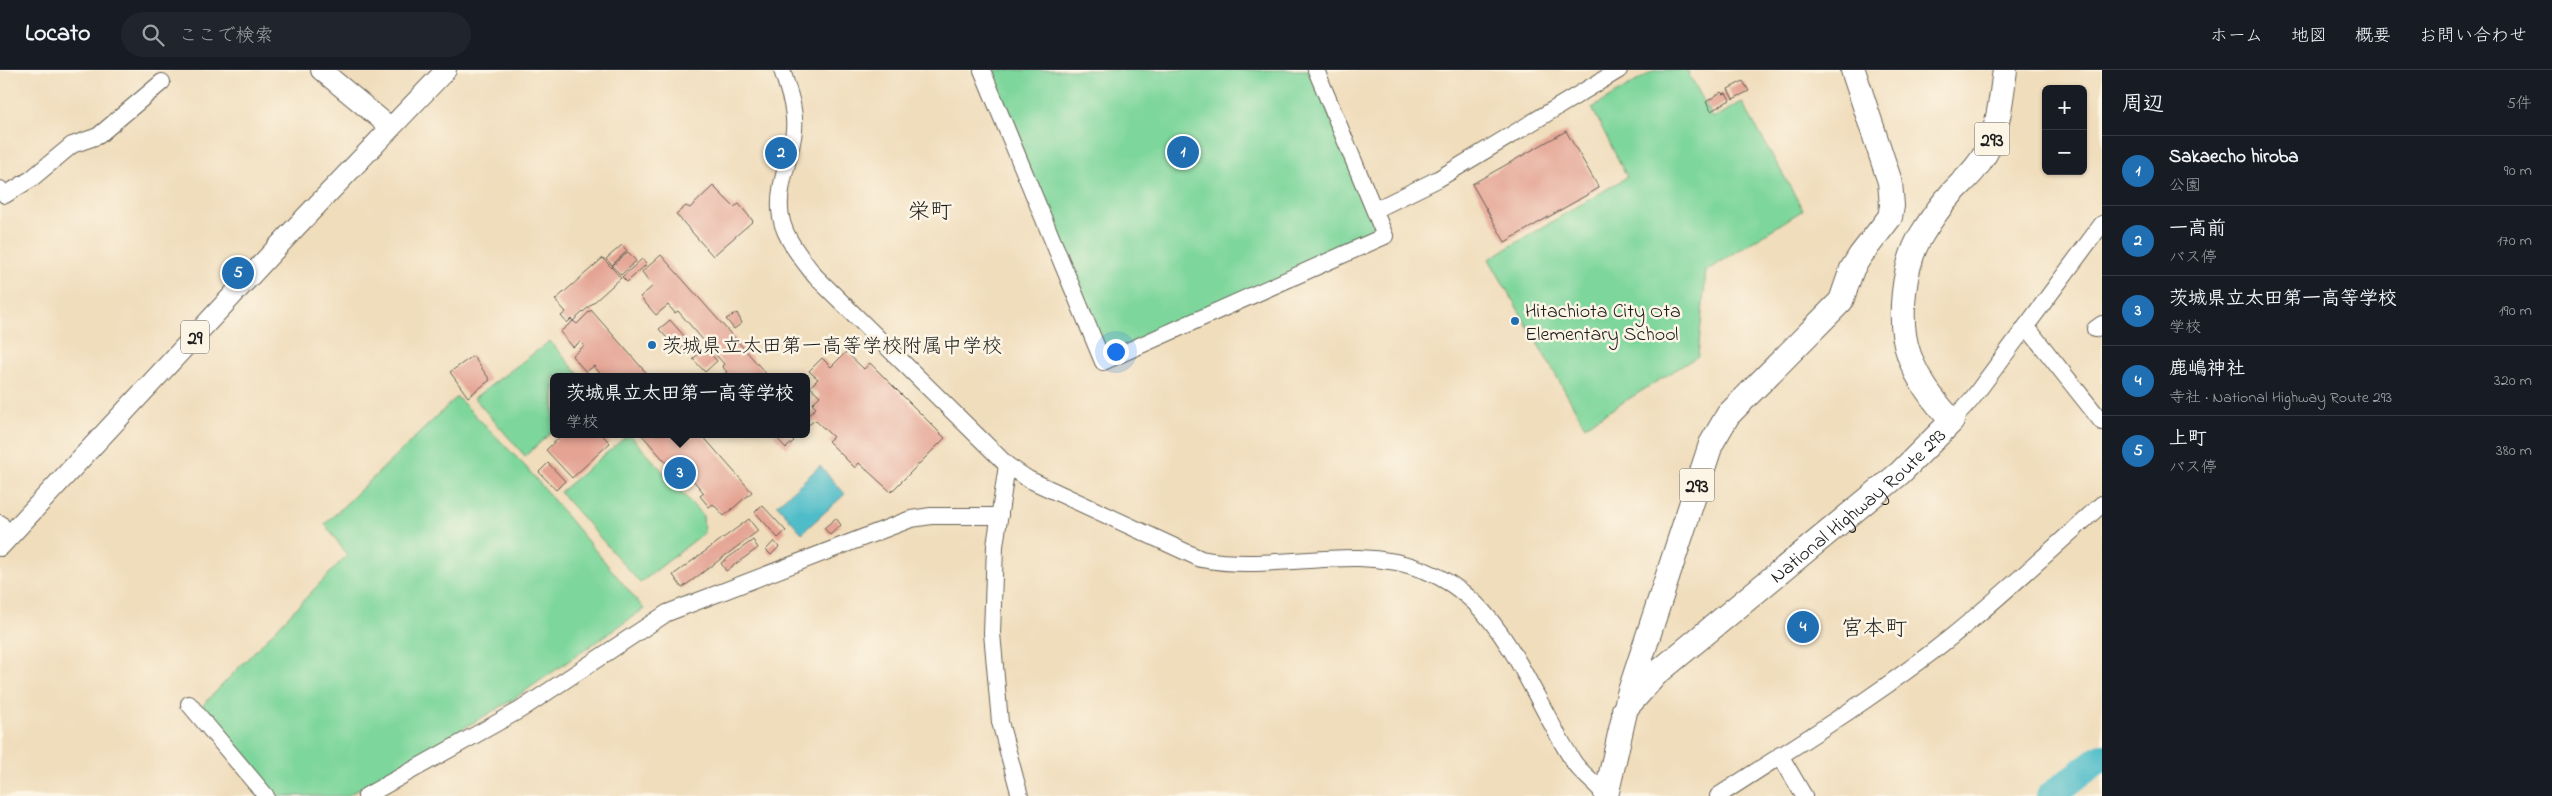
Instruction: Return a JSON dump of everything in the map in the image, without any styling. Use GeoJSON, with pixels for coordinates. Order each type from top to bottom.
{"type":"FeatureCollection","features":[{"type":"Feature","properties":{"kind":"highway","name":"293"},"geometry":{"type":"LineString","coordinates":[[1606,796],[1624,710],[1647,668],[1711,444],[1718,428],[1728,415],[1840,301],[1852,269],[1890,217],[1892,206],[1890,182],[1853,70]]}},
{"type":"Feature","properties":{"kind":"highway","name":"National Highway Route 293"},"geometry":{"type":"LineString","coordinates":[[1647,668],[1900,473],[1952,421],[1930,398],[1908,354],[1903,304],[1906,273],[1921,235],[1950,195],[1976,169],[1986,153],[1996,128],[2005,70]]}},
{"type":"Feature","properties":{"kind":"main road"},"geometry":{"type":"LineString","coordinates":[[321,70],[390,127],[446,70]]}},
{"type":"Feature","properties":{"kind":"main road","name":"29"},"geometry":{"type":"LineString","coordinates":[[3,535],[390,127]]}},
{"type":"Feature","properties":{"kind":"street"},"geometry":{"type":"LineString","coordinates":[[782,70],[794,110],[794,130],[780,207],[782,223],[791,243],[815,276],[1007,464],[1028,479],[1201,559],[1225,563],[1358,558],[1385,560],[1417,567],[1440,576],[1465,593],[1486,612],[1504,637],[1574,762],[1606,796]]}},
{"type":"Feature","properties":{"kind":"street"},"geometry":{"type":"LineString","coordinates":[[982,70],[1104,362],[1385,236],[1318,71]]}},
{"type":"Feature","properties":{"kind":"street"},"geometry":{"type":"LineString","coordinates":[[1375,210],[1480,154],[1619,70]]}},
{"type":"Feature","properties":{"kind":"street"},"geometry":{"type":"LineString","coordinates":[[0,189],[5,195],[31,179],[72,145],[98,136],[162,82]]}},
{"type":"Feature","properties":{"kind":"street"},"geometry":{"type":"LineString","coordinates":[[1952,421],[1972,399],[2102,224]]}},
{"type":"Feature","properties":{"kind":"street"},"geometry":{"type":"LineString","coordinates":[[2026,326],[2102,422]]}},
{"type":"Feature","properties":{"kind":"street"},"geometry":{"type":"LineString","coordinates":[[1007,464],[995,546],[992,633],[1000,722],[1020,796]]}},
{"type":"Feature","properties":{"kind":"street"},"geometry":{"type":"LineString","coordinates":[[1718,796],[1866,699],[1949,638],[2002,595],[2102,504]]}},
{"type":"Feature","properties":{"kind":"street"},"geometry":{"type":"LineString","coordinates":[[366,796],[520,710],[667,613],[911,519],[931,516],[1000,516]]}},
{"type":"Feature","properties":{"kind":"street"},"geometry":{"type":"LineString","coordinates":[[189,704],[266,796]]}},
{"type":"Feature","properties":{"kind":"street"},"geometry":{"type":"LineString","coordinates":[[1780,755],[1804,796]]}},
{"type":"Feature","properties":{"kind":"green space"},"geometry":{"type":"Polygon","coordinates":[[[988,70],[1310,70],[1380,234],[1110,354],[1104,350],[988,70]]]}},
{"type":"Feature","properties":{"kind":"green space"},"geometry":{"type":"Polygon","coordinates":[[[1655,70],[1687,70],[1713,118],[1742,102],[1803,210],[1706,271],[1698,356],[1585,426],[1489,259],[1627,177],[1592,108],[1655,70]]]}},
{"type":"Feature","properties":{"kind":"green space"},"geometry":{"type":"Polygon","coordinates":[[[550,341],[578,373],[550,373],[550,434],[525,456],[474,398],[550,341]]]}},
{"type":"Feature","properties":{"kind":"green space"},"geometry":{"type":"Polygon","coordinates":[[[457,397],[526,467],[644,609],[512,700],[347,796],[278,796],[202,706],[347,555],[325,524],[457,397]]]}},
{"type":"Feature","properties":{"kind":"green space"},"geometry":{"type":"Polygon","coordinates":[[[624,438],[633,438],[703,516],[704,533],[640,583],[560,492],[624,438]]]}},
{"type":"Feature","properties":{"kind":"water"},"geometry":{"type":"Polygon","coordinates":[[[820,466],[845,494],[802,533],[777,505],[820,466]]]}},
{"type":"Feature","properties":{"kind":"building"},"geometry":{"type":"Polygon","coordinates":[[[1743,81],[1749,91],[1733,99],[1728,89],[1743,81]]]}},
{"type":"Feature","properties":{"kind":"building"},"geometry":{"type":"Polygon","coordinates":[[[1721,92],[1723,94],[1726,93],[1730,100],[1711,111],[1706,102],[1721,92]]]}},
{"type":"Feature","properties":{"kind":"building"},"geometry":{"type":"Polygon","coordinates":[[[1566,131],[1599,188],[1505,242],[1472,184],[1566,131]]]}},
{"type":"Feature","properties":{"kind":"building"},"geometry":{"type":"Polygon","coordinates":[[[713,186],[734,207],[739,204],[753,221],[713,256],[676,214],[686,206],[690,208],[713,186]]]}},
{"type":"Feature","properties":{"kind":"building"},"geometry":{"type":"Polygon","coordinates":[[[622,245],[627,251],[612,265],[606,259],[622,245]]]}},
{"type":"Feature","properties":{"kind":"building"},"geometry":{"type":"Polygon","coordinates":[[[628,252],[636,261],[621,275],[612,266],[628,252]]]}},
{"type":"Feature","properties":{"kind":"building"},"geometry":{"type":"Polygon","coordinates":[[[661,255],[765,373],[726,373],[722,366],[724,364],[678,311],[675,313],[668,305],[656,315],[640,297],[653,286],[642,272],[661,255]]]}},
{"type":"Feature","properties":{"kind":"building"},"geometry":{"type":"Polygon","coordinates":[[[603,258],[621,278],[573,321],[571,319],[567,323],[561,316],[566,312],[555,300],[603,258]]]}},
{"type":"Feature","properties":{"kind":"building"},"geometry":{"type":"Polygon","coordinates":[[[642,259],[647,264],[627,282],[622,277],[642,259]]]}},
{"type":"Feature","properties":{"kind":"building"},"geometry":{"type":"Polygon","coordinates":[[[591,310],[646,373],[600,373],[594,366],[586,372],[572,356],[584,346],[580,342],[573,347],[560,332],[573,321],[577,324],[591,310]]]}},
{"type":"Feature","properties":{"kind":"building"},"geometry":{"type":"Polygon","coordinates":[[[737,313],[742,323],[734,329],[726,319],[737,313]]]}},
{"type":"Feature","properties":{"kind":"building"},"geometry":{"type":"Polygon","coordinates":[[[670,320],[685,337],[674,346],[659,329],[670,320]]]}},
{"type":"Feature","properties":{"kind":"building"},"geometry":{"type":"Polygon","coordinates":[[[689,342],[693,348],[685,354],[681,348],[689,342]]]}},
{"type":"Feature","properties":{"kind":"building"},"geometry":{"type":"Polygon","coordinates":[[[705,348],[717,361],[705,372],[693,359],[705,348]]]}},
{"type":"Feature","properties":{"kind":"building"},"geometry":{"type":"Polygon","coordinates":[[[846,352],[864,369],[870,363],[945,438],[891,492],[859,463],[855,468],[828,441],[833,437],[815,420],[810,424],[810,413],[816,408],[812,404],[820,396],[810,387],[818,379],[809,371],[822,358],[831,367],[846,352]]]}},
{"type":"Feature","properties":{"kind":"building"},"geometry":{"type":"Polygon","coordinates":[[[473,356],[490,380],[468,397],[450,372],[473,356]]]}},
{"type":"Feature","properties":{"kind":"building"},"geometry":{"type":"Polygon","coordinates":[[[559,438],[605,438],[610,443],[572,478],[546,450],[559,438]]]}},
{"type":"Feature","properties":{"kind":"building"},"geometry":{"type":"Polygon","coordinates":[[[644,438],[705,438],[752,492],[724,516],[713,504],[709,507],[700,496],[704,493],[685,471],[690,466],[681,456],[669,466],[644,438]]]}},
{"type":"Feature","properties":{"kind":"building"},"geometry":{"type":"Polygon","coordinates":[[[777,438],[792,438],[794,441],[786,448],[777,438]]]}},
{"type":"Feature","properties":{"kind":"building"},"geometry":{"type":"Polygon","coordinates":[[[548,463],[565,481],[556,490],[539,472],[548,463]]]}},
{"type":"Feature","properties":{"kind":"building"},"geometry":{"type":"Polygon","coordinates":[[[762,505],[786,531],[778,538],[755,512],[762,505]]]}},
{"type":"Feature","properties":{"kind":"building"},"geometry":{"type":"Polygon","coordinates":[[[836,518],[841,525],[830,535],[824,528],[836,518]]]}},
{"type":"Feature","properties":{"kind":"building"},"geometry":{"type":"Polygon","coordinates":[[[749,519],[758,531],[682,588],[673,575],[749,519]]]}},
{"type":"Feature","properties":{"kind":"building"},"geometry":{"type":"Polygon","coordinates":[[[753,540],[758,548],[726,571],[721,563],[753,540]]]}},
{"type":"Feature","properties":{"kind":"building"},"geometry":{"type":"Polygon","coordinates":[[[774,541],[779,547],[771,555],[766,550],[774,541]]]}},
{"type":"Feature","properties":{"kind":"waterway"},"geometry":{"type":"LineString","coordinates":[[2050,796],[2102,757]]}},
{"type":"Feature","properties":{"kind":"place","name":"Sakaecho hiroba"},"geometry":{"type":"Point","coordinates":[1183,152]}},
{"type":"Feature","properties":{"kind":"place","name":"一高前"},"geometry":{"type":"Point","coordinates":[781,153]}},
{"type":"Feature","properties":{"kind":"place","name":"上町"},"geometry":{"type":"Point","coordinates":[238,273]}},
{"type":"Feature","properties":{"kind":"place","name":"Hitachiota City Ota Elementary School"},"geometry":{"type":"Point","coordinates":[1515,321]}},
{"type":"Feature","properties":{"kind":"place","name":"茨城県立太田第一高等学校附属中学校"},"geometry":{"type":"Point","coordinates":[652,345]}},
{"type":"Feature","properties":{"kind":"place","name":"茨城県立太田第一高等学校"},"geometry":{"type":"Point","coordinates":[680,473]}},
{"type":"Feature","properties":{"kind":"place","name":"鹿嶋神社"},"geometry":{"type":"Point","coordinates":[1803,627]}},
{"type":"Feature","properties":{"kind":"district","name":"栄町"},"geometry":{"type":"Point","coordinates":[930,210]}},
{"type":"Feature","properties":{"kind":"district","name":"宮本町"},"geometry":{"type":"Point","coordinates":[1874,627]}}]}
